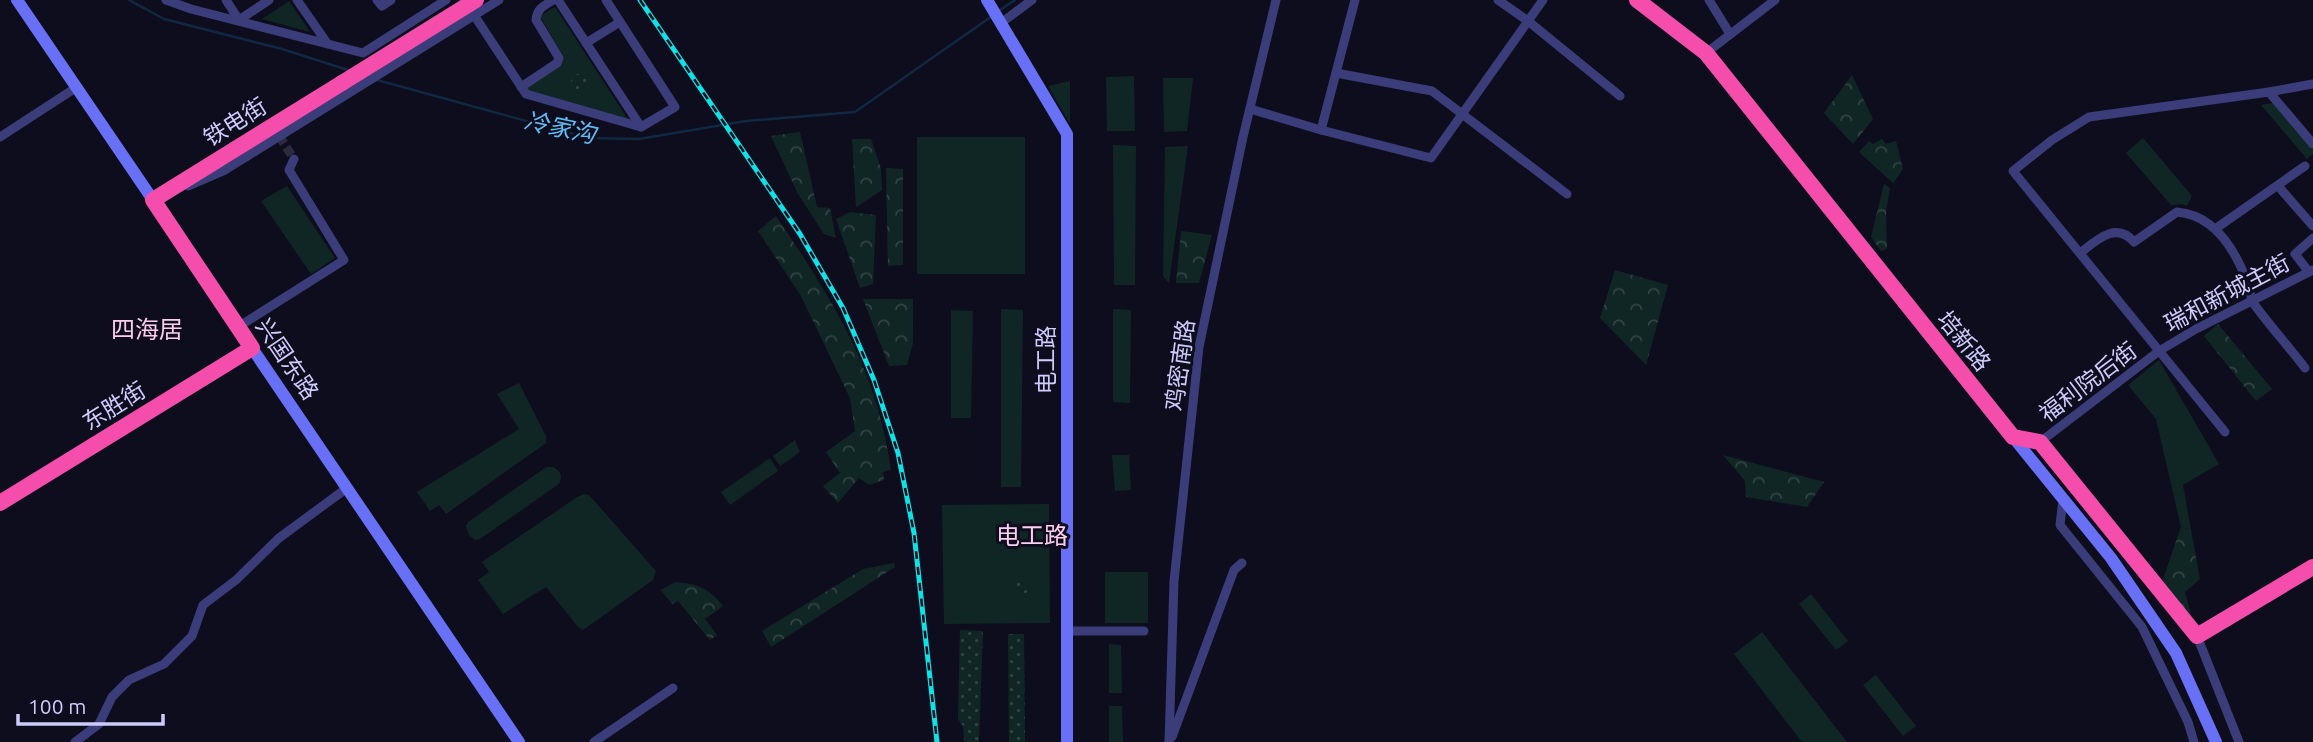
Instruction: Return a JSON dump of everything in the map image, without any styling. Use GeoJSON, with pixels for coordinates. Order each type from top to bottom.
{"type":"FeatureCollection","features":[{"type":"Feature","properties":{"kind":"highway","name":"培新路"},"geometry":{"type":"LineString","coordinates":[[1637,0],[1706,53],[2013,437]]}},
{"type":"Feature","properties":{"kind":"highway","name":"铁电街"},"geometry":{"type":"LineString","coordinates":[[153,200],[342,83],[475,8]]}},
{"type":"Feature","properties":{"kind":"highway","name":"兴国东路"},"geometry":{"type":"LineString","coordinates":[[153,200],[252,348]]}},
{"type":"Feature","properties":{"kind":"highway","name":"东胜街"},"geometry":{"type":"LineString","coordinates":[[0,503],[252,348]]}},
{"type":"Feature","properties":{"kind":"highway"},"geometry":{"type":"LineString","coordinates":[[2013,437],[2040,442],[2197,636],[2313,566]]}},
{"type":"Feature","properties":{"kind":"main road","name":"兴国东路"},"geometry":{"type":"LineString","coordinates":[[17,0],[153,200]]}},
{"type":"Feature","properties":{"kind":"main road","name":"电工路"},"geometry":{"type":"LineString","coordinates":[[987,0],[1067,134],[1068,742]]}},
{"type":"Feature","properties":{"kind":"main road","name":"兴国东路"},"geometry":{"type":"LineString","coordinates":[[252,348],[519,742]]}},
{"type":"Feature","properties":{"kind":"main road","name":"培新路"},"geometry":{"type":"LineString","coordinates":[[2013,437],[2111,558],[2176,653],[2216,742]]}},
{"type":"Feature","properties":{"kind":"street"},"geometry":{"type":"LineString","coordinates":[[166,0],[191,9],[363,53],[446,0]]}},
{"type":"Feature","properties":{"kind":"street"},"geometry":{"type":"LineString","coordinates":[[226,0],[239,20]]}},
{"type":"Feature","properties":{"kind":"street"},"geometry":{"type":"LineString","coordinates":[[239,20],[269,0]]}},
{"type":"Feature","properties":{"kind":"street"},"geometry":{"type":"LineString","coordinates":[[297,0],[327,43]]}},
{"type":"Feature","properties":{"kind":"street"},"geometry":{"type":"LineString","coordinates":[[377,0],[382,6],[391,0]]}},
{"type":"Feature","properties":{"kind":"street"},"geometry":{"type":"LineString","coordinates":[[153,200],[226,170],[429,43],[475,8],[499,0]]}},
{"type":"Feature","properties":{"kind":"street"},"geometry":{"type":"LineString","coordinates":[[521,88],[557,64],[559,58],[536,20],[540,8],[556,0],[641,127]]}},
{"type":"Feature","properties":{"kind":"street"},"geometry":{"type":"LineString","coordinates":[[475,8],[526,94],[641,127],[675,107],[606,0]]}},
{"type":"Feature","properties":{"kind":"street"},"geometry":{"type":"LineString","coordinates":[[1001,23],[1032,0]]}},
{"type":"Feature","properties":{"kind":"street","name":"鸡密南路"},"geometry":{"type":"LineString","coordinates":[[1170,742],[1174,581],[1199,347],[1276,0]]}},
{"type":"Feature","properties":{"kind":"street"},"geometry":{"type":"LineString","coordinates":[[1321,130],[1355,0]]}},
{"type":"Feature","properties":{"kind":"street"},"geometry":{"type":"LineString","coordinates":[[1498,0],[1620,96]]}},
{"type":"Feature","properties":{"kind":"street"},"geometry":{"type":"LineString","coordinates":[[1250,110],[1431,158],[1543,0]]}},
{"type":"Feature","properties":{"kind":"street"},"geometry":{"type":"LineString","coordinates":[[1709,0],[1730,34]]}},
{"type":"Feature","properties":{"kind":"street"},"geometry":{"type":"LineString","coordinates":[[1706,53],[1775,0]]}},
{"type":"Feature","properties":{"kind":"street"},"geometry":{"type":"LineString","coordinates":[[414,20],[429,43]]}},
{"type":"Feature","properties":{"kind":"street"},"geometry":{"type":"LineString","coordinates":[[586,43],[620,22]]}},
{"type":"Feature","properties":{"kind":"street"},"geometry":{"type":"LineString","coordinates":[[1336,73],[1432,91],[1567,194]]}},
{"type":"Feature","properties":{"kind":"street"},"geometry":{"type":"LineString","coordinates":[[2225,432],[2013,171],[2052,140],[2089,117],[2313,84]]}},
{"type":"Feature","properties":{"kind":"street"},"geometry":{"type":"LineString","coordinates":[[0,137],[77,87]]}},
{"type":"Feature","properties":{"kind":"street"},"geometry":{"type":"LineString","coordinates":[[2269,92],[2313,144]]}},
{"type":"Feature","properties":{"kind":"street"},"geometry":{"type":"LineString","coordinates":[[238,327],[344,260],[289,170],[294,159]]}},
{"type":"Feature","properties":{"kind":"street"},"geometry":{"type":"LineString","coordinates":[[2215,229],[2305,166]]}},
{"type":"Feature","properties":{"kind":"street"},"geometry":{"type":"LineString","coordinates":[[2278,186],[2313,226]]}},
{"type":"Feature","properties":{"kind":"street"},"geometry":{"type":"LineString","coordinates":[[2080,253],[2103,235],[2113,232],[2121,232],[2134,242],[2177,212],[2187,212],[2202,218],[2215,229],[2235,254],[2248,282],[2252,302],[2305,368]]}},
{"type":"Feature","properties":{"kind":"street"},"geometry":{"type":"LineString","coordinates":[[2311,271],[2295,254],[2313,238]]}},
{"type":"Feature","properties":{"kind":"street","name":"瑞和新城主街"},"geometry":{"type":"LineString","coordinates":[[2159,351],[2196,328],[2311,271]]}},
{"type":"Feature","properties":{"kind":"street","name":"福利院后街"},"geometry":{"type":"LineString","coordinates":[[2040,442],[2159,351]]}},
{"type":"Feature","properties":{"kind":"street"},"geometry":{"type":"LineString","coordinates":[[75,742],[99,724],[113,697],[130,680],[164,664],[192,636],[203,606],[236,580],[279,538],[347,488]]}},
{"type":"Feature","properties":{"kind":"street"},"geometry":{"type":"LineString","coordinates":[[2063,499],[2060,525],[2141,627],[2188,722],[2194,742]]}},
{"type":"Feature","properties":{"kind":"street"},"geometry":{"type":"LineString","coordinates":[[1170,742],[1234,570],[1241,563]]}},
{"type":"Feature","properties":{"kind":"street"},"geometry":{"type":"LineString","coordinates":[[1067,631],[1144,631]]}},
{"type":"Feature","properties":{"kind":"street"},"geometry":{"type":"LineString","coordinates":[[2197,636],[2239,742]]}},
{"type":"Feature","properties":{"kind":"street"},"geometry":{"type":"LineString","coordinates":[[594,742],[673,688]]}},
{"type":"Feature","properties":{"kind":"green space"},"geometry":{"type":"Polygon","coordinates":[[[289,1],[310,32],[262,19],[289,1]]]}},
{"type":"Feature","properties":{"kind":"green space"},"geometry":{"type":"Polygon","coordinates":[[[555,7],[629,121],[528,92],[526,88],[563,61],[563,56],[540,16],[555,7]]]}},
{"type":"Feature","properties":{"kind":"green space"},"geometry":{"type":"Polygon","coordinates":[[[576,74],[582,74],[587,82],[585,88],[576,90],[571,85],[571,79],[576,74]]]}},
{"type":"Feature","properties":{"kind":"green space"},"geometry":{"type":"Polygon","coordinates":[[[1852,75],[1873,119],[1853,144],[1824,113],[1852,75]]]}},
{"type":"Feature","properties":{"kind":"green space"},"geometry":{"type":"Polygon","coordinates":[[[1134,76],[1135,131],[1107,131],[1106,77],[1134,76]]]}},
{"type":"Feature","properties":{"kind":"green space"},"geometry":{"type":"Polygon","coordinates":[[[1163,78],[1193,78],[1187,131],[1164,132],[1163,78]]]}},
{"type":"Feature","properties":{"kind":"green space"},"geometry":{"type":"Polygon","coordinates":[[[1070,81],[1070,124],[1048,86],[1070,81]]]}},
{"type":"Feature","properties":{"kind":"green space"},"geometry":{"type":"Polygon","coordinates":[[[2273,103],[2313,149],[2313,154],[2307,159],[2261,105],[2273,103]]]}},
{"type":"Feature","properties":{"kind":"green space"},"geometry":{"type":"Polygon","coordinates":[[[800,132],[817,207],[830,208],[836,238],[824,234],[798,194],[771,136],[800,132]]]}},
{"type":"Feature","properties":{"kind":"green space"},"geometry":{"type":"Polygon","coordinates":[[[917,137],[1025,137],[1025,274],[917,274],[917,137]]]}},
{"type":"Feature","properties":{"kind":"green space"},"geometry":{"type":"Polygon","coordinates":[[[2143,138],[2192,196],[2187,206],[2171,205],[2126,153],[2143,138]]]}},
{"type":"Feature","properties":{"kind":"green space"},"geometry":{"type":"Polygon","coordinates":[[[852,139],[871,139],[881,169],[882,190],[856,207],[852,139]]]}},
{"type":"Feature","properties":{"kind":"green space"},"geometry":{"type":"Polygon","coordinates":[[[1882,139],[1886,144],[1896,141],[1903,169],[1893,183],[1859,152],[1869,141],[1873,144],[1882,139]]]}},
{"type":"Feature","properties":{"kind":"green space"},"geometry":{"type":"Polygon","coordinates":[[[1113,145],[1136,146],[1135,285],[1114,285],[1113,145]]]}},
{"type":"Feature","properties":{"kind":"green space"},"geometry":{"type":"Polygon","coordinates":[[[1188,146],[1169,283],[1163,276],[1165,147],[1188,146]]]}},
{"type":"Feature","properties":{"kind":"green space"},"geometry":{"type":"Polygon","coordinates":[[[886,168],[903,169],[903,265],[888,266],[886,168]]]}},
{"type":"Feature","properties":{"kind":"green space"},"geometry":{"type":"Polygon","coordinates":[[[1884,184],[1890,188],[1886,212],[1887,249],[1881,251],[1871,237],[1884,184]]]}},
{"type":"Feature","properties":{"kind":"green space"},"geometry":{"type":"Polygon","coordinates":[[[287,186],[335,258],[311,274],[261,201],[287,186]]]}},
{"type":"Feature","properties":{"kind":"green space"},"geometry":{"type":"Polygon","coordinates":[[[850,212],[876,215],[873,284],[860,288],[836,219],[850,212]]]}},
{"type":"Feature","properties":{"kind":"green space"},"geometry":{"type":"Polygon","coordinates":[[[776,216],[816,276],[849,336],[875,399],[884,433],[891,470],[883,472],[884,480],[869,485],[859,478],[838,503],[823,486],[840,473],[826,452],[855,431],[850,398],[801,296],[758,231],[776,216]]]}},
{"type":"Feature","properties":{"kind":"green space"},"geometry":{"type":"Polygon","coordinates":[[[1181,231],[1212,235],[1199,283],[1176,283],[1181,231]]]}},
{"type":"Feature","properties":{"kind":"green space"},"geometry":{"type":"Polygon","coordinates":[[[1615,270],[1668,285],[1646,365],[1600,318],[1615,270]]]}},
{"type":"Feature","properties":{"kind":"green space"},"geometry":{"type":"Polygon","coordinates":[[[863,299],[913,299],[913,343],[907,365],[889,366],[863,299]]]}},
{"type":"Feature","properties":{"kind":"green space"},"geometry":{"type":"Polygon","coordinates":[[[1001,309],[1023,310],[1021,487],[1001,487],[1001,309]]]}},
{"type":"Feature","properties":{"kind":"green space"},"geometry":{"type":"Polygon","coordinates":[[[1113,309],[1131,310],[1130,403],[1113,402],[1113,309]]]}},
{"type":"Feature","properties":{"kind":"green space"},"geometry":{"type":"Polygon","coordinates":[[[951,310],[973,311],[971,418],[951,418],[951,310]]]}},
{"type":"Feature","properties":{"kind":"green space"},"geometry":{"type":"Polygon","coordinates":[[[2218,324],[2272,389],[2256,401],[2204,336],[2218,324]]]}},
{"type":"Feature","properties":{"kind":"green space"},"geometry":{"type":"Polygon","coordinates":[[[2159,360],[2219,464],[2183,485],[2191,530],[2181,527],[2156,419],[2128,385],[2159,360]]]}},
{"type":"Feature","properties":{"kind":"green space"},"geometry":{"type":"Polygon","coordinates":[[[519,383],[546,436],[546,443],[446,514],[439,505],[430,511],[417,492],[519,429],[497,394],[519,383]]]}},
{"type":"Feature","properties":{"kind":"green space"},"geometry":{"type":"Polygon","coordinates":[[[795,440],[800,452],[780,466],[773,456],[795,440]]]}},
{"type":"Feature","properties":{"kind":"green space"},"geometry":{"type":"Polygon","coordinates":[[[1112,455],[1129,455],[1131,490],[1115,491],[1112,455]]]}},
{"type":"Feature","properties":{"kind":"green space"},"geometry":{"type":"Polygon","coordinates":[[[1723,455],[1824,482],[1807,507],[1746,497],[1745,481],[1723,455]]]}},
{"type":"Feature","properties":{"kind":"green space"},"geometry":{"type":"Polygon","coordinates":[[[770,458],[778,471],[730,505],[721,492],[770,458]]]}},
{"type":"Feature","properties":{"kind":"green space"},"geometry":{"type":"Polygon","coordinates":[[[546,467],[553,467],[561,474],[559,484],[480,539],[475,540],[469,535],[466,526],[468,522],[546,467]]]}},
{"type":"Feature","properties":{"kind":"green space"},"geometry":{"type":"Polygon","coordinates":[[[584,494],[589,495],[656,571],[653,580],[583,630],[546,587],[503,614],[478,580],[489,572],[482,562],[584,494]]]}},
{"type":"Feature","properties":{"kind":"green space"},"geometry":{"type":"Polygon","coordinates":[[[1049,504],[1050,623],[944,624],[942,505],[1049,504]]]}},
{"type":"Feature","properties":{"kind":"green space"},"geometry":{"type":"Polygon","coordinates":[[[2181,527],[2191,530],[2200,579],[2185,592],[2192,618],[2162,582],[2181,527]]]}},
{"type":"Feature","properties":{"kind":"green space"},"geometry":{"type":"Polygon","coordinates":[[[894,563],[895,567],[771,647],[762,631],[863,569],[894,563]]]}},
{"type":"Feature","properties":{"kind":"green space"},"geometry":{"type":"Polygon","coordinates":[[[1105,572],[1148,572],[1148,623],[1105,623],[1105,572]]]}},
{"type":"Feature","properties":{"kind":"green space"},"geometry":{"type":"Polygon","coordinates":[[[1022,581],[1028,583],[1028,595],[1022,597],[1016,595],[1014,589],[1016,583],[1022,581]]]}},
{"type":"Feature","properties":{"kind":"green space"},"geometry":{"type":"Polygon","coordinates":[[[675,582],[702,588],[723,606],[705,619],[717,635],[710,640],[678,601],[672,604],[661,590],[675,582]]]}},
{"type":"Feature","properties":{"kind":"green space"},"geometry":{"type":"Polygon","coordinates":[[[1811,594],[1848,641],[1836,650],[1799,604],[1811,594]]]}},
{"type":"Feature","properties":{"kind":"green space"},"geometry":{"type":"Polygon","coordinates":[[[960,630],[983,631],[979,742],[964,742],[963,726],[958,719],[960,630]]]}},
{"type":"Feature","properties":{"kind":"green space"},"geometry":{"type":"Polygon","coordinates":[[[1762,632],[1847,742],[1802,742],[1734,654],[1762,632]]]}},
{"type":"Feature","properties":{"kind":"green space"},"geometry":{"type":"Polygon","coordinates":[[[1008,634],[1024,634],[1025,742],[1009,742],[1008,634]]]}},
{"type":"Feature","properties":{"kind":"green space"},"geometry":{"type":"Polygon","coordinates":[[[1109,644],[1121,645],[1122,693],[1109,693],[1109,644]]]}},
{"type":"Feature","properties":{"kind":"green space"},"geometry":{"type":"Polygon","coordinates":[[[1876,675],[1916,726],[1903,736],[1863,685],[1876,675]]]}},
{"type":"Feature","properties":{"kind":"green space"},"geometry":{"type":"Polygon","coordinates":[[[1109,706],[1122,706],[1123,742],[1109,742],[1109,706]]]}},
{"type":"Feature","properties":{"kind":"waterway","name":"冷家沟"},"geometry":{"type":"LineString","coordinates":[[129,0],[164,19],[282,49],[351,71]]}},
{"type":"Feature","properties":{"kind":"waterway","name":"冷家沟"},"geometry":{"type":"LineString","coordinates":[[997,12],[1015,0]]}},
{"type":"Feature","properties":{"kind":"waterway","name":"冷家沟"},"geometry":{"type":"LineString","coordinates":[[377,80],[588,138],[639,139],[746,121],[855,112],[992,16]]}},
{"type":"Feature","properties":{"kind":"tunnel"},"geometry":{"type":"LineString","coordinates":[[279,136],[294,159]]}},
{"type":"Feature","properties":{"kind":"railway"},"geometry":{"type":"LineString","coordinates":[[640,0],[800,234],[843,308],[874,380],[898,453],[914,533],[937,742]]}},
{"type":"Feature","properties":{"kind":"district","name":"四海居"},"geometry":{"type":"Point","coordinates":[147,330]}},
{"type":"Feature","properties":{"kind":"district","name":"电工路"},"geometry":{"type":"Point","coordinates":[1032,536]}}]}
